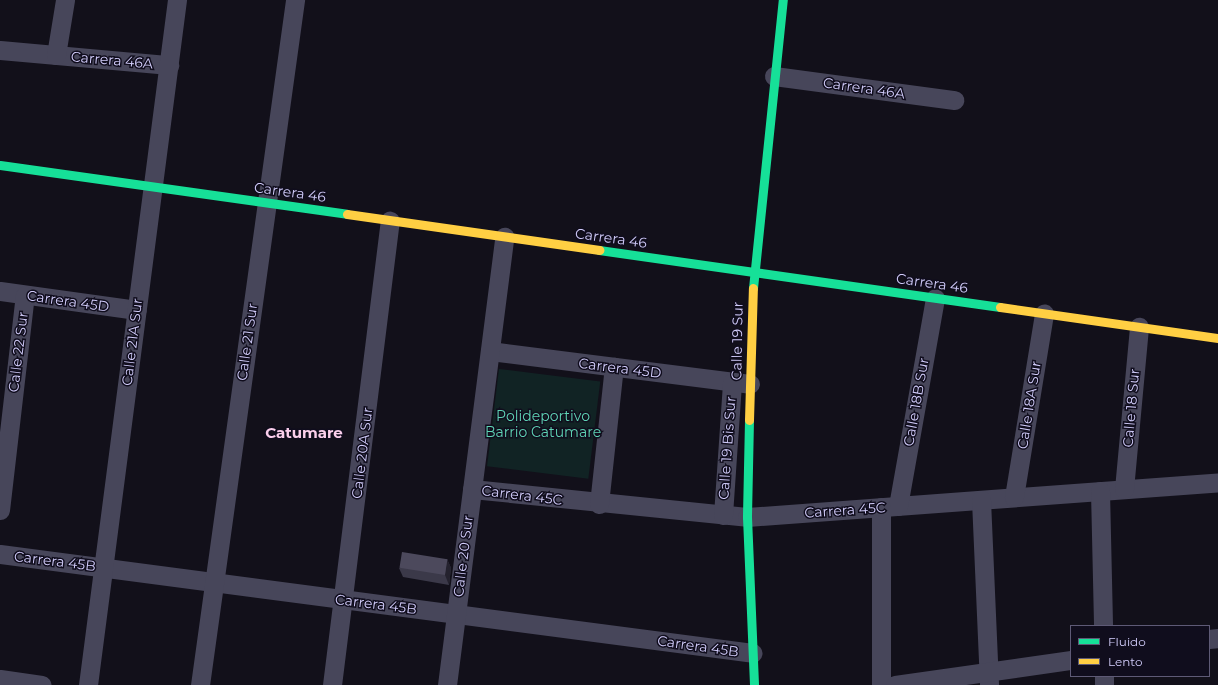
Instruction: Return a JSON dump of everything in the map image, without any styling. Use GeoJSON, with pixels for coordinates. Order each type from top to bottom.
{"type":"FeatureCollection","features":[{"type":"Feature","properties":{"kind":"street"},"geometry":{"type":"LineString","coordinates":[[56,55],[65,0]]}},
{"type":"Feature","properties":{"kind":"street","name":"Calle 21A Sur"},"geometry":{"type":"LineString","coordinates":[[88,685],[177,0]]}},
{"type":"Feature","properties":{"kind":"street","name":"Calle 21 Sur"},"geometry":{"type":"LineString","coordinates":[[200,685],[294,0]]}},
{"type":"Feature","properties":{"kind":"street","name":"Calle 19 Sur"},"geometry":{"type":"LineString","coordinates":[[754,685],[747,517],[753,272],[783,0]]}},
{"type":"Feature","properties":{"kind":"street","name":"Carrera 46A"},"geometry":{"type":"LineString","coordinates":[[0,50],[169,65]]}},
{"type":"Feature","properties":{"kind":"street","name":"Carrera 46A"},"geometry":{"type":"LineString","coordinates":[[774,76],[954,100]]}},
{"type":"Feature","properties":{"kind":"street","name":"Carrera 46"},"geometry":{"type":"LineString","coordinates":[[0,165],[1218,338]]}},
{"type":"Feature","properties":{"kind":"street","name":"Calle 20A Sur"},"geometry":{"type":"LineString","coordinates":[[332,685],[344,599],[390,221]]}},
{"type":"Feature","properties":{"kind":"street","name":"Calle 20 Sur"},"geometry":{"type":"LineString","coordinates":[[447,685],[504,237]]}},
{"type":"Feature","properties":{"kind":"street","name":"Carrera 45D"},"geometry":{"type":"LineString","coordinates":[[0,291],[137,310]]}},
{"type":"Feature","properties":{"kind":"street","name":"Calle 22 Sur"},"geometry":{"type":"LineString","coordinates":[[0,510],[6,409],[25,295]]}},
{"type":"Feature","properties":{"kind":"street","name":"Calle 18B Sur"},"geometry":{"type":"LineString","coordinates":[[881,685],[890,507],[935,298]]}},
{"type":"Feature","properties":{"kind":"street","name":"Calle 18A Sur"},"geometry":{"type":"LineString","coordinates":[[1014,497],[1044,313]]}},
{"type":"Feature","properties":{"kind":"street","name":"Calle 18 Sur"},"geometry":{"type":"LineString","coordinates":[[1124,489],[1139,327]]}},
{"type":"Feature","properties":{"kind":"street","name":"Carrera 45D"},"geometry":{"type":"LineString","coordinates":[[490,351],[750,384]]}},
{"type":"Feature","properties":{"kind":"street"},"geometry":{"type":"LineString","coordinates":[[599,504],[614,367]]}},
{"type":"Feature","properties":{"kind":"street","name":"Calle 19 Bis Sur"},"geometry":{"type":"LineString","coordinates":[[722,515],[732,382]]}},
{"type":"Feature","properties":{"kind":"street","name":"Carrera 45C"},"geometry":{"type":"LineString","coordinates":[[472,489],[599,504],[747,517],[1218,482]]}},
{"type":"Feature","properties":{"kind":"street"},"geometry":{"type":"LineString","coordinates":[[1100,491],[1103,625]]}},
{"type":"Feature","properties":{"kind":"street"},"geometry":{"type":"LineString","coordinates":[[981,500],[989,678]]}},
{"type":"Feature","properties":{"kind":"street","name":"Carrera 45B"},"geometry":{"type":"LineString","coordinates":[[0,554],[214,584],[344,599],[753,653]]}},
{"type":"Feature","properties":{"kind":"street"},"geometry":{"type":"LineString","coordinates":[[895,685],[989,678],[1070,660]]}},
{"type":"Feature","properties":{"kind":"street"},"geometry":{"type":"LineString","coordinates":[[0,679],[42,685]]}},
{"type":"Feature","properties":{"kind":"green space","name":"Polideportivo Barrio Catumare"},"geometry":{"type":"Polygon","coordinates":[[[499,369],[600,381],[588,479],[487,466],[499,369]]]}},
{"type":"Feature","properties":{"kind":"building"},"geometry":{"type":"Polygon","coordinates":[[[402,552],[447,559],[445,575],[399,568],[402,552]]]}},
{"type":"Feature","properties":{"kind":"traffic: fast"},"geometry":{"type":"LineString","coordinates":[[753,288],[783,0]]}},
{"type":"Feature","properties":{"kind":"traffic: fast"},"geometry":{"type":"LineString","coordinates":[[0,165],[347,214]]}},
{"type":"Feature","properties":{"kind":"traffic: fast"},"geometry":{"type":"LineString","coordinates":[[599,250],[1000,307]]}},
{"type":"Feature","properties":{"kind":"traffic: fast"},"geometry":{"type":"LineString","coordinates":[[749,420],[747,517],[754,685]]}},
{"type":"Feature","properties":{"kind":"traffic: slow"},"geometry":{"type":"LineString","coordinates":[[347,214],[599,250]]}},
{"type":"Feature","properties":{"kind":"traffic: slow"},"geometry":{"type":"LineString","coordinates":[[749,420],[753,288]]}},
{"type":"Feature","properties":{"kind":"traffic: slow"},"geometry":{"type":"LineString","coordinates":[[1000,307],[1218,338]]}},
{"type":"Feature","properties":{"kind":"district","name":"Catumare"},"geometry":{"type":"Point","coordinates":[304,433]}}]}
